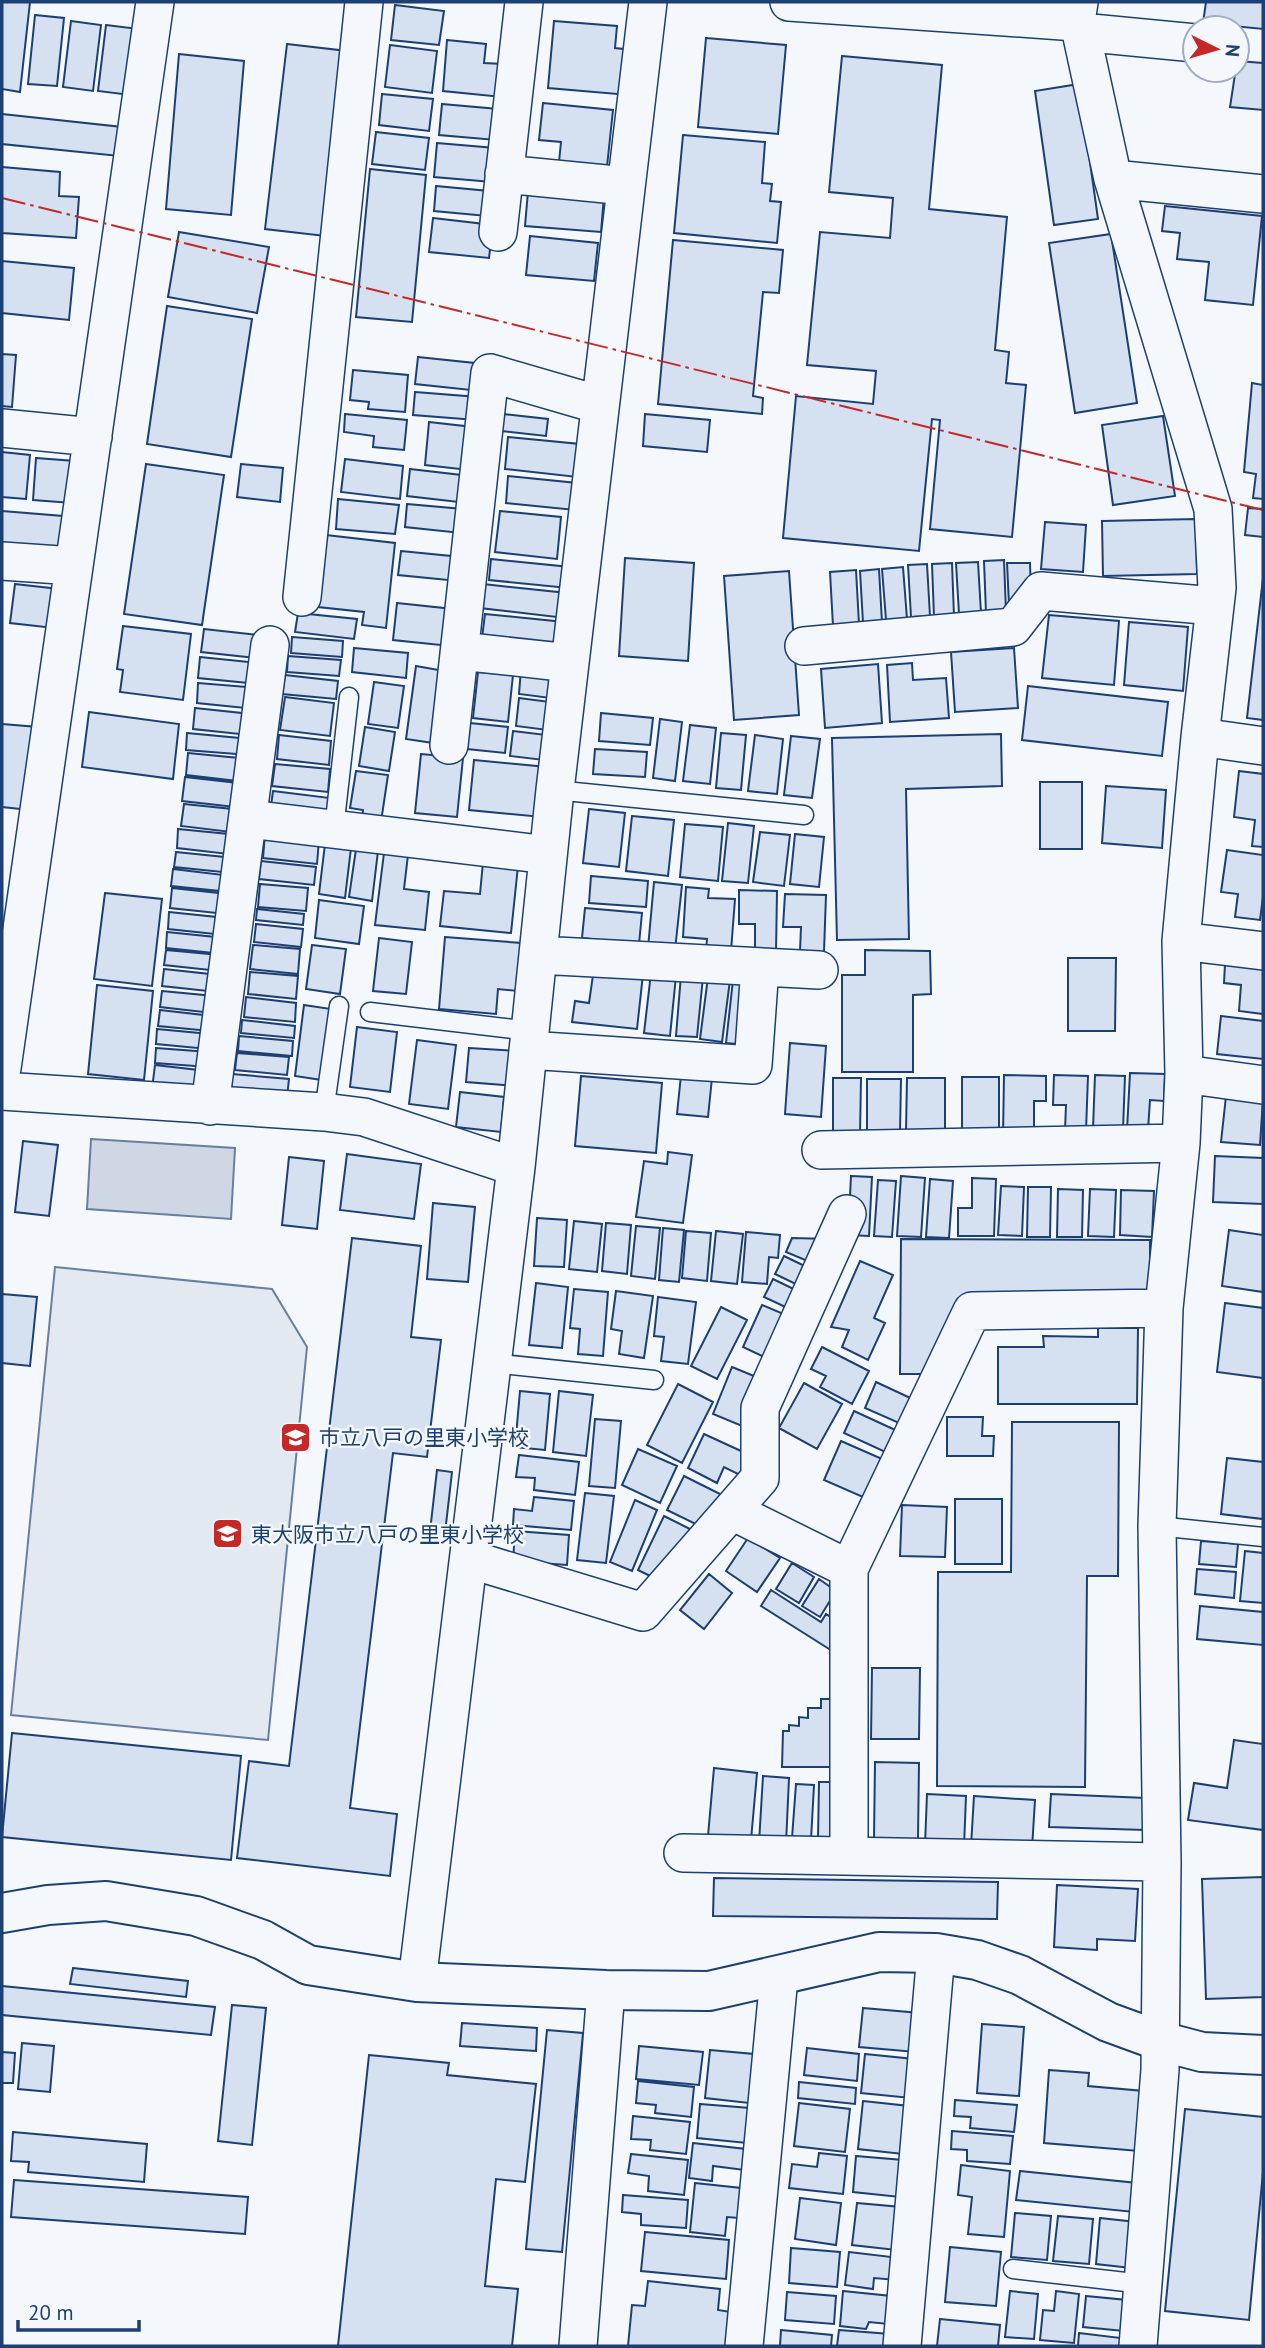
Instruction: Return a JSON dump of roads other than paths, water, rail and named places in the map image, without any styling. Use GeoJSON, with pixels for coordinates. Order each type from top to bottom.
{"type":"FeatureCollection","features":[{"type":"Feature","properties":{"kind":"street"},"geometry":{"type":"LineString","coordinates":[[2,1068],[155,2]]}},
{"type":"Feature","properties":{"kind":"street"},"geometry":{"type":"LineString","coordinates":[[302,597],[364,2]]}},
{"type":"Feature","properties":{"kind":"street"},"geometry":{"type":"LineString","coordinates":[[498,232],[524,2]]}},
{"type":"Feature","properties":{"kind":"street"},"geometry":{"type":"LineString","coordinates":[[417,1982],[516,1167],[555,790],[648,2]]}},
{"type":"Feature","properties":{"kind":"street"},"geometry":{"type":"LineString","coordinates":[[789,2],[1079,19],[1181,40]]}},
{"type":"Feature","properties":{"kind":"street"},"geometry":{"type":"LineString","coordinates":[[1079,19],[1113,179],[1213,509],[1217,589],[1181,941],[1184,1074],[1181,1143],[1164,1308],[1157,1526],[1162,1862],[1160,2070],[1138,2346]]}},
{"type":"Feature","properties":{"kind":"street"},"geometry":{"type":"LineString","coordinates":[[504,174],[626,186]]}},
{"type":"Feature","properties":{"kind":"street"},"geometry":{"type":"LineString","coordinates":[[1113,179],[1263,194]]}},
{"type":"Feature","properties":{"kind":"street"},"geometry":{"type":"LineString","coordinates":[[449,745],[490,373],[600,405]]}},
{"type":"Feature","properties":{"kind":"street"},"geometry":{"type":"LineString","coordinates":[[2,428],[93,437]]}},
{"type":"Feature","properties":{"kind":"street"},"geometry":{"type":"LineString","coordinates":[[2,561],[74,566]]}},
{"type":"Feature","properties":{"kind":"street"},"geometry":{"type":"LineString","coordinates":[[804,646],[1013,627],[1041,591],[1215,606]]}},
{"type":"Feature","properties":{"kind":"street"},"geometry":{"type":"LineString","coordinates":[[210,1106],[270,645]]}},
{"type":"Feature","properties":{"kind":"street"},"geometry":{"type":"LineString","coordinates":[[460,651],[570,663]]}},
{"type":"Feature","properties":{"kind":"street"},"geometry":{"type":"LineString","coordinates":[[1200,737],[1263,746]]}},
{"type":"Feature","properties":{"kind":"street"},"geometry":{"type":"LineString","coordinates":[[249,819],[548,855]]}},
{"type":"Feature","properties":{"kind":"street"},"geometry":{"type":"LineString","coordinates":[[1181,941],[1263,951]]}},
{"type":"Feature","properties":{"kind":"street"},"geometry":{"type":"LineString","coordinates":[[538,955],[819,970]]}},
{"type":"Feature","properties":{"kind":"street"},"geometry":{"type":"LineString","coordinates":[[529,1041],[753,1065],[760,967]]}},
{"type":"Feature","properties":{"kind":"street"},"geometry":{"type":"LineString","coordinates":[[1184,1074],[1263,1085]]}},
{"type":"Feature","properties":{"kind":"street"},"geometry":{"type":"LineString","coordinates":[[2,1091],[324,1112],[364,1117],[516,1167]]}},
{"type":"Feature","properties":{"kind":"street"},"geometry":{"type":"LineString","coordinates":[[821,1150],[1181,1143]]}},
{"type":"Feature","properties":{"kind":"street"},"geometry":{"type":"LineString","coordinates":[[468,1559],[643,1612],[760,1478],[760,1408],[847,1214]]}},
{"type":"Feature","properties":{"kind":"street"},"geometry":{"type":"LineString","coordinates":[[849,1856],[849,1569],[972,1311],[1164,1308]]}},
{"type":"Feature","properties":{"kind":"street"},"geometry":{"type":"LineString","coordinates":[[732,1511],[849,1569]]}},
{"type":"Feature","properties":{"kind":"street"},"geometry":{"type":"LineString","coordinates":[[683,1853],[1162,1862]]}},
{"type":"Feature","properties":{"kind":"street"},"geometry":{"type":"LineString","coordinates":[[2,1913],[48,1905],[106,1901],[119,1903],[196,1916],[264,1940],[308,1965],[417,1982],[709,1992],[879,1952],[936,1953],[977,1960],[1020,1975],[1108,2022],[1160,2041],[1202,2052],[1263,2055]]}},
{"type":"Feature","properties":{"kind":"street"},"geometry":{"type":"LineString","coordinates":[[902,2346],[936,1953]]}},
{"type":"Feature","properties":{"kind":"street"},"geometry":{"type":"LineString","coordinates":[[744,2346],[779,1977]]}},
{"type":"Feature","properties":{"kind":"street"},"geometry":{"type":"LineString","coordinates":[[578,2346],[607,1990]]}},
{"type":"Feature","properties":{"kind":"lane"},"geometry":{"type":"LineString","coordinates":[[334,829],[349,697]]}},
{"type":"Feature","properties":{"kind":"lane"},"geometry":{"type":"LineString","coordinates":[[555,790],[804,815]]}},
{"type":"Feature","properties":{"kind":"lane"},"geometry":{"type":"LineString","coordinates":[[324,1112],[338,1006]]}},
{"type":"Feature","properties":{"kind":"lane"},"geometry":{"type":"LineString","coordinates":[[370,1012],[529,1041]]}},
{"type":"Feature","properties":{"kind":"lane"},"geometry":{"type":"LineString","coordinates":[[492,1363],[654,1380]]}},
{"type":"Feature","properties":{"kind":"lane"},"geometry":{"type":"LineString","coordinates":[[1157,1526],[1263,1536]]}},
{"type":"Feature","properties":{"kind":"lane"},"geometry":{"type":"LineString","coordinates":[[1013,2269],[1143,2284]]}},
{"type":"Feature","properties":{"kind":"place","name":"市立八戸の里東小学校"},"geometry":{"type":"Point","coordinates":[296,1437]}},
{"type":"Feature","properties":{"kind":"place","name":"東大阪市立八戸の里東小学校"},"geometry":{"type":"Point","coordinates":[228,1534]}}]}
